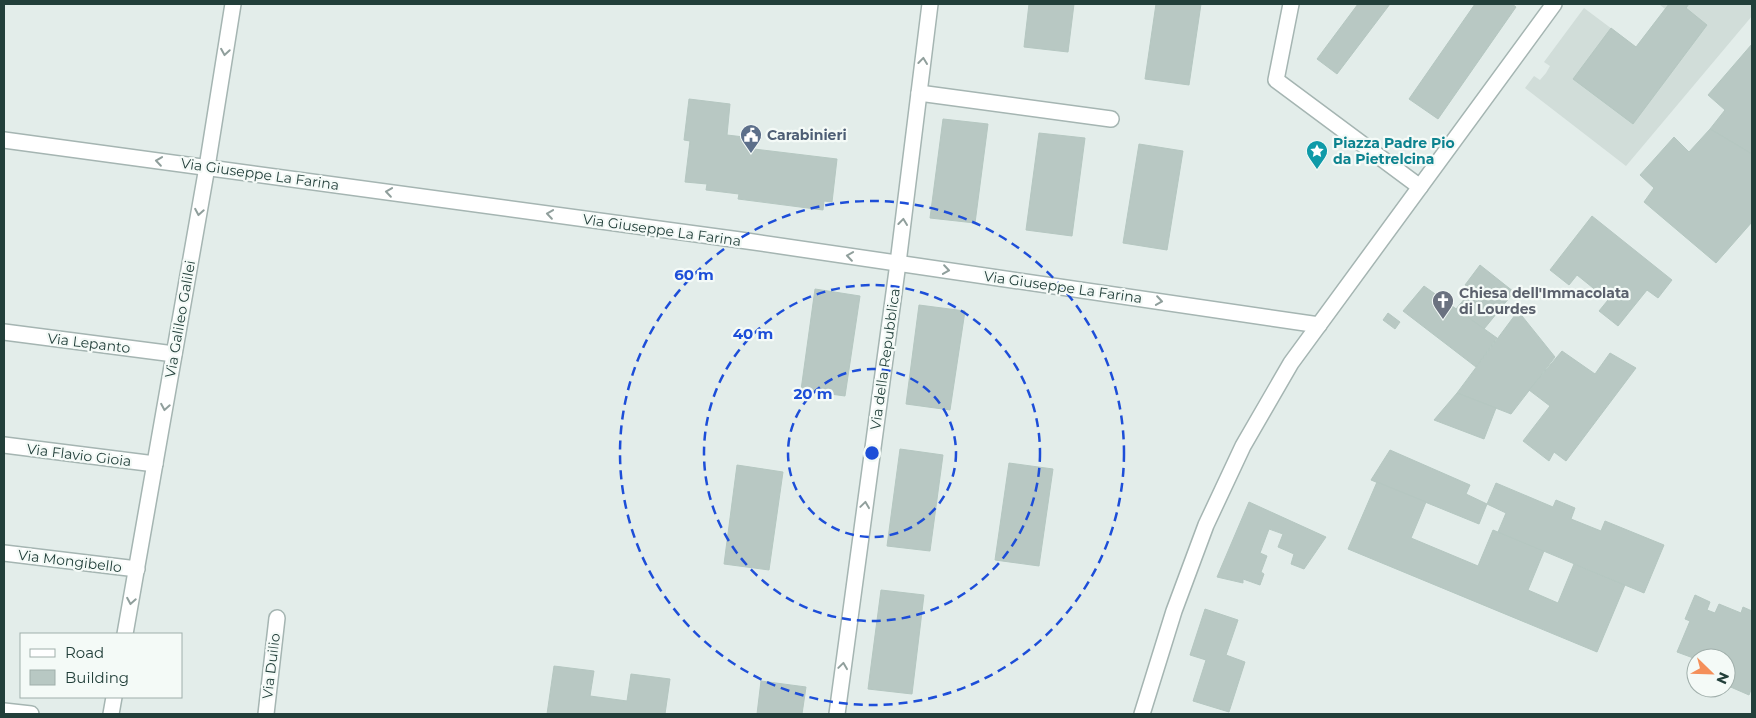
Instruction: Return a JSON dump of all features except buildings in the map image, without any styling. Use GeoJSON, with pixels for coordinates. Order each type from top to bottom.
{"type":"FeatureCollection","features":[{"type":"Feature","properties":{"kind":"street","name":"Via Galileo Galilei"},"geometry":{"type":"LineString","coordinates":[[125,633],[233,4]]}},
{"type":"Feature","properties":{"kind":"street","name":"Via della Repubblica"},"geometry":{"type":"LineString","coordinates":[[837,714],[898,264],[930,4]]}},
{"type":"Feature","properties":{"kind":"street"},"geometry":{"type":"LineString","coordinates":[[1291,4],[1276,80],[1420,187]]}},
{"type":"Feature","properties":{"kind":"street"},"geometry":{"type":"LineString","coordinates":[[1142,714],[1174,611],[1206,525],[1243,446],[1291,363],[1554,4]]}},
{"type":"Feature","properties":{"kind":"street"},"geometry":{"type":"LineString","coordinates":[[919,93],[1111,120]]}},
{"type":"Feature","properties":{"kind":"street","name":"Via Giuseppe La Farina"},"geometry":{"type":"LineString","coordinates":[[4,140],[898,264],[1319,325]]}},
{"type":"Feature","properties":{"kind":"street","name":"Via Lepanto"},"geometry":{"type":"LineString","coordinates":[[4,332],[174,354]]}},
{"type":"Feature","properties":{"kind":"street","name":"Via Flavio Gioia"},"geometry":{"type":"LineString","coordinates":[[4,445],[155,464]]}},
{"type":"Feature","properties":{"kind":"street","name":"Via Mongibello"},"geometry":{"type":"LineString","coordinates":[[4,554],[137,569]]}},
{"type":"Feature","properties":{"kind":"street","name":"Via Duilio"},"geometry":{"type":"LineString","coordinates":[[266,714],[277,618]]}},
{"type":"Feature","properties":{"kind":"street"},"geometry":{"type":"LineString","coordinates":[[111,714],[114,698]]}},
{"type":"Feature","properties":{"kind":"street"},"geometry":{"type":"LineString","coordinates":[[4,711],[31,714]]}},
{"type":"Feature","properties":{"kind":"shaded area"},"geometry":{"type":"Polygon","coordinates":[[[1659,4],[1752,4],[1752,16],[1626,166],[1525,88],[1534,76],[1540,80],[1546,73],[1550,66],[1544,62],[1584,8],[1636,47],[1665,9],[1659,4]]]}},
{"type":"Feature","properties":{"kind":"place","name":"Carabinieri"},"geometry":{"type":"Point","coordinates":[751,154]}},
{"type":"Feature","properties":{"kind":"place","name":"Piazza Padre Pio da Pietrelcina"},"geometry":{"type":"Point","coordinates":[1317,170]}},
{"type":"Feature","properties":{"kind":"place","name":"Chiesa dell'Immacolata di Lourdes"},"geometry":{"type":"Point","coordinates":[1443,320]}}]}
